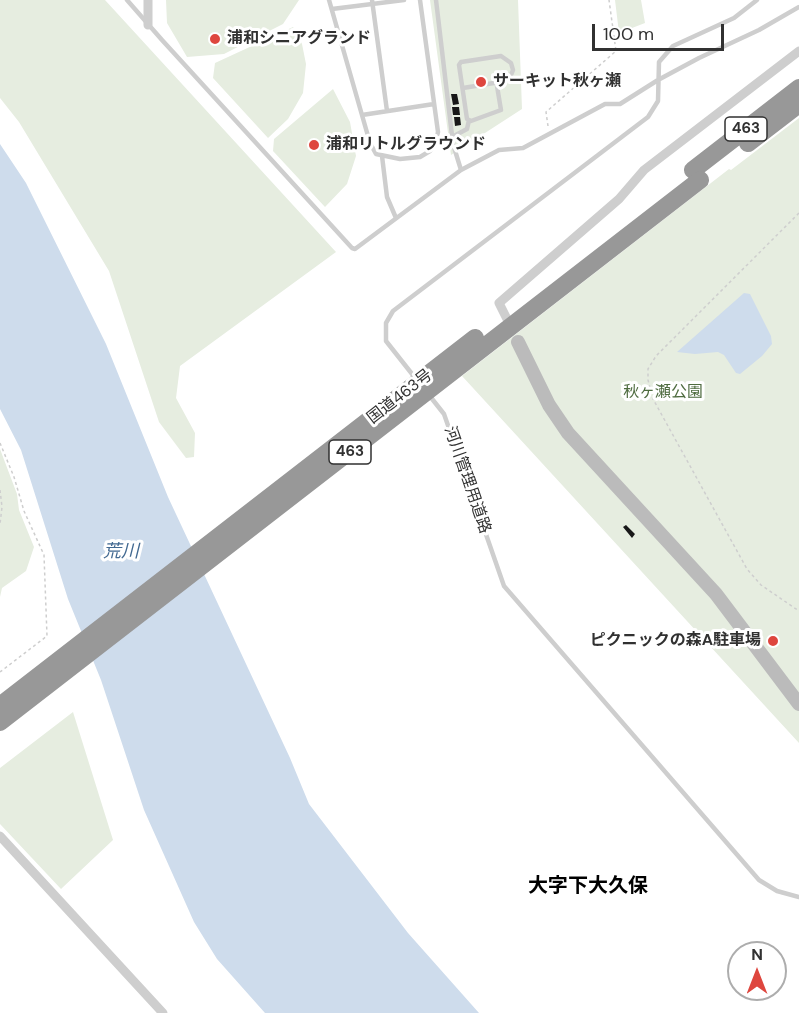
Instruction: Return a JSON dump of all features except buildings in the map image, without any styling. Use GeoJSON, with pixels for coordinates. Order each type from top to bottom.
{"type":"FeatureCollection","features":[{"type":"Feature","properties":{"kind":"highway","name":"国道463号"},"geometry":{"type":"LineString","coordinates":[[0,722],[696,175],[799,88]]}},
{"type":"Feature","properties":{"kind":"highway","name":"国道463号"},"geometry":{"type":"LineString","coordinates":[[0,706],[696,175],[799,104]]}},
{"type":"Feature","properties":{"kind":"street"},"geometry":{"type":"LineString","coordinates":[[148,0],[148,25]]}},
{"type":"Feature","properties":{"kind":"street"},"geometry":{"type":"LineString","coordinates":[[799,51],[644,170],[619,199],[499,303],[549,405],[568,433],[716,594],[799,704]]}},
{"type":"Feature","properties":{"kind":"street"},"geometry":{"type":"LineString","coordinates":[[0,836],[163,1013]]}},
{"type":"Feature","properties":{"kind":"lane"},"geometry":{"type":"LineString","coordinates":[[128,0],[148,25],[352,248],[358,248],[461,170],[499,150],[524,148],[605,104],[620,104],[699,58],[759,30],[799,7]]}},
{"type":"Feature","properties":{"kind":"lane"},"geometry":{"type":"LineString","coordinates":[[329,0],[370,142],[376,154],[400,159],[420,157],[430,151],[435,144],[438,132],[420,0]]}},
{"type":"Feature","properties":{"kind":"lane"},"geometry":{"type":"LineString","coordinates":[[332,9],[373,2],[404,0]]}},
{"type":"Feature","properties":{"kind":"lane"},"geometry":{"type":"LineString","coordinates":[[436,0],[452,137],[461,170]]}},
{"type":"Feature","properties":{"kind":"lane","name":"河川管理用道路"},"geometry":{"type":"LineString","coordinates":[[757,0],[734,18],[673,46],[659,62],[658,101],[648,117],[393,311],[386,323],[386,341],[444,414],[504,586],[759,880],[777,891],[799,897]]}},
{"type":"Feature","properties":{"kind":"lane"},"geometry":{"type":"LineString","coordinates":[[373,2],[387,111]]}},
{"type":"Feature","properties":{"kind":"lane"},"geometry":{"type":"LineString","coordinates":[[452,137],[467,129],[469,120],[463,88],[459,65],[461,62],[501,56],[507,58],[511,63],[513,70],[507,80],[463,88]]}},
{"type":"Feature","properties":{"kind":"lane"},"geometry":{"type":"LineString","coordinates":[[469,120],[501,110],[497,86],[500,82]]}},
{"type":"Feature","properties":{"kind":"lane"},"geometry":{"type":"LineString","coordinates":[[362,114],[434,104]]}},
{"type":"Feature","properties":{"kind":"lane"},"geometry":{"type":"LineString","coordinates":[[382,156],[387,197],[396,218]]}},
{"type":"Feature","properties":{"kind":"path"},"geometry":{"type":"LineString","coordinates":[[549,135],[546,112],[616,51],[609,0]]}},
{"type":"Feature","properties":{"kind":"path"},"geometry":{"type":"LineString","coordinates":[[799,213],[656,356],[648,369],[648,380],[653,399],[747,569],[761,585],[799,611]]}},
{"type":"Feature","properties":{"kind":"path"},"geometry":{"type":"LineString","coordinates":[[0,443],[15,477],[24,511],[44,555],[47,636],[0,672]]}},
{"type":"Feature","properties":{"kind":"path"},"geometry":{"type":"LineString","coordinates":[[0,490],[2,516],[0,524]]}},
{"type":"Feature","properties":{"kind":"green space"},"geometry":{"type":"Polygon","coordinates":[[[0,0],[105,0],[336,252],[180,366],[176,398],[195,433],[194,457],[186,458],[159,422],[109,271],[19,122],[0,98],[0,0]]]}},
{"type":"Feature","properties":{"kind":"green space","name":"浦和シニアグランド"},"geometry":{"type":"Polygon","coordinates":[[[166,0],[299,0],[283,24],[224,54],[187,57],[167,23],[166,0]]]}},
{"type":"Feature","properties":{"kind":"green space","name":"サーキット秋ヶ瀬"},"geometry":{"type":"Polygon","coordinates":[[[430,0],[518,0],[522,109],[451,155],[430,0]]]}},
{"type":"Feature","properties":{"kind":"green space"},"geometry":{"type":"Polygon","coordinates":[[[615,0],[641,0],[645,23],[619,33],[615,0]]]}},
{"type":"Feature","properties":{"kind":"green space"},"geometry":{"type":"Polygon","coordinates":[[[293,27],[302,44],[306,64],[303,93],[288,119],[268,138],[213,78],[215,63],[293,27]]]}},
{"type":"Feature","properties":{"kind":"green space","name":"浦和リトルグラウンド"},"geometry":{"type":"Polygon","coordinates":[[[333,89],[350,122],[356,156],[347,184],[325,207],[273,151],[274,139],[333,89]]]}},
{"type":"Feature","properties":{"kind":"green space","name":"秋ヶ瀬公園"},"geometry":{"type":"Polygon","coordinates":[[[799,118],[799,743],[462,376],[729,169],[731,170],[799,118]]]}},
{"type":"Feature","properties":{"kind":"green space"},"geometry":{"type":"Polygon","coordinates":[[[0,449],[17,494],[19,510],[34,547],[26,571],[2,588],[0,597],[0,449]]]}},
{"type":"Feature","properties":{"kind":"green space"},"geometry":{"type":"Polygon","coordinates":[[[73,712],[113,840],[61,889],[0,824],[0,768],[73,712]]]}},
{"type":"Feature","properties":{"kind":"water","name":"荒川"},"geometry":{"type":"Polygon","coordinates":[[[0,144],[26,183],[106,344],[168,497],[290,758],[309,804],[408,933],[479,1013],[265,1013],[217,959],[194,922],[144,810],[101,680],[68,599],[21,450],[0,409],[0,144]]]}},
{"type":"Feature","properties":{"kind":"water"},"geometry":{"type":"Polygon","coordinates":[[[744,293],[750,294],[771,336],[772,344],[762,356],[740,374],[736,373],[724,355],[718,352],[695,354],[677,352],[744,293]]]}},
{"type":"Feature","properties":{"kind":"place","name":"浦和シニアグランド"},"geometry":{"type":"Point","coordinates":[215,39]}},
{"type":"Feature","properties":{"kind":"place","name":"サーキット秋ヶ瀬"},"geometry":{"type":"Point","coordinates":[481,82]}},
{"type":"Feature","properties":{"kind":"place","name":"浦和リトルグラウンド"},"geometry":{"type":"Point","coordinates":[314,145]}},
{"type":"Feature","properties":{"kind":"place","name":"ピクニックの森A駐車場"},"geometry":{"type":"Point","coordinates":[773,641]}},
{"type":"Feature","properties":{"kind":"district","name":"大字下大久保"},"geometry":{"type":"Point","coordinates":[588,887]}}]}
